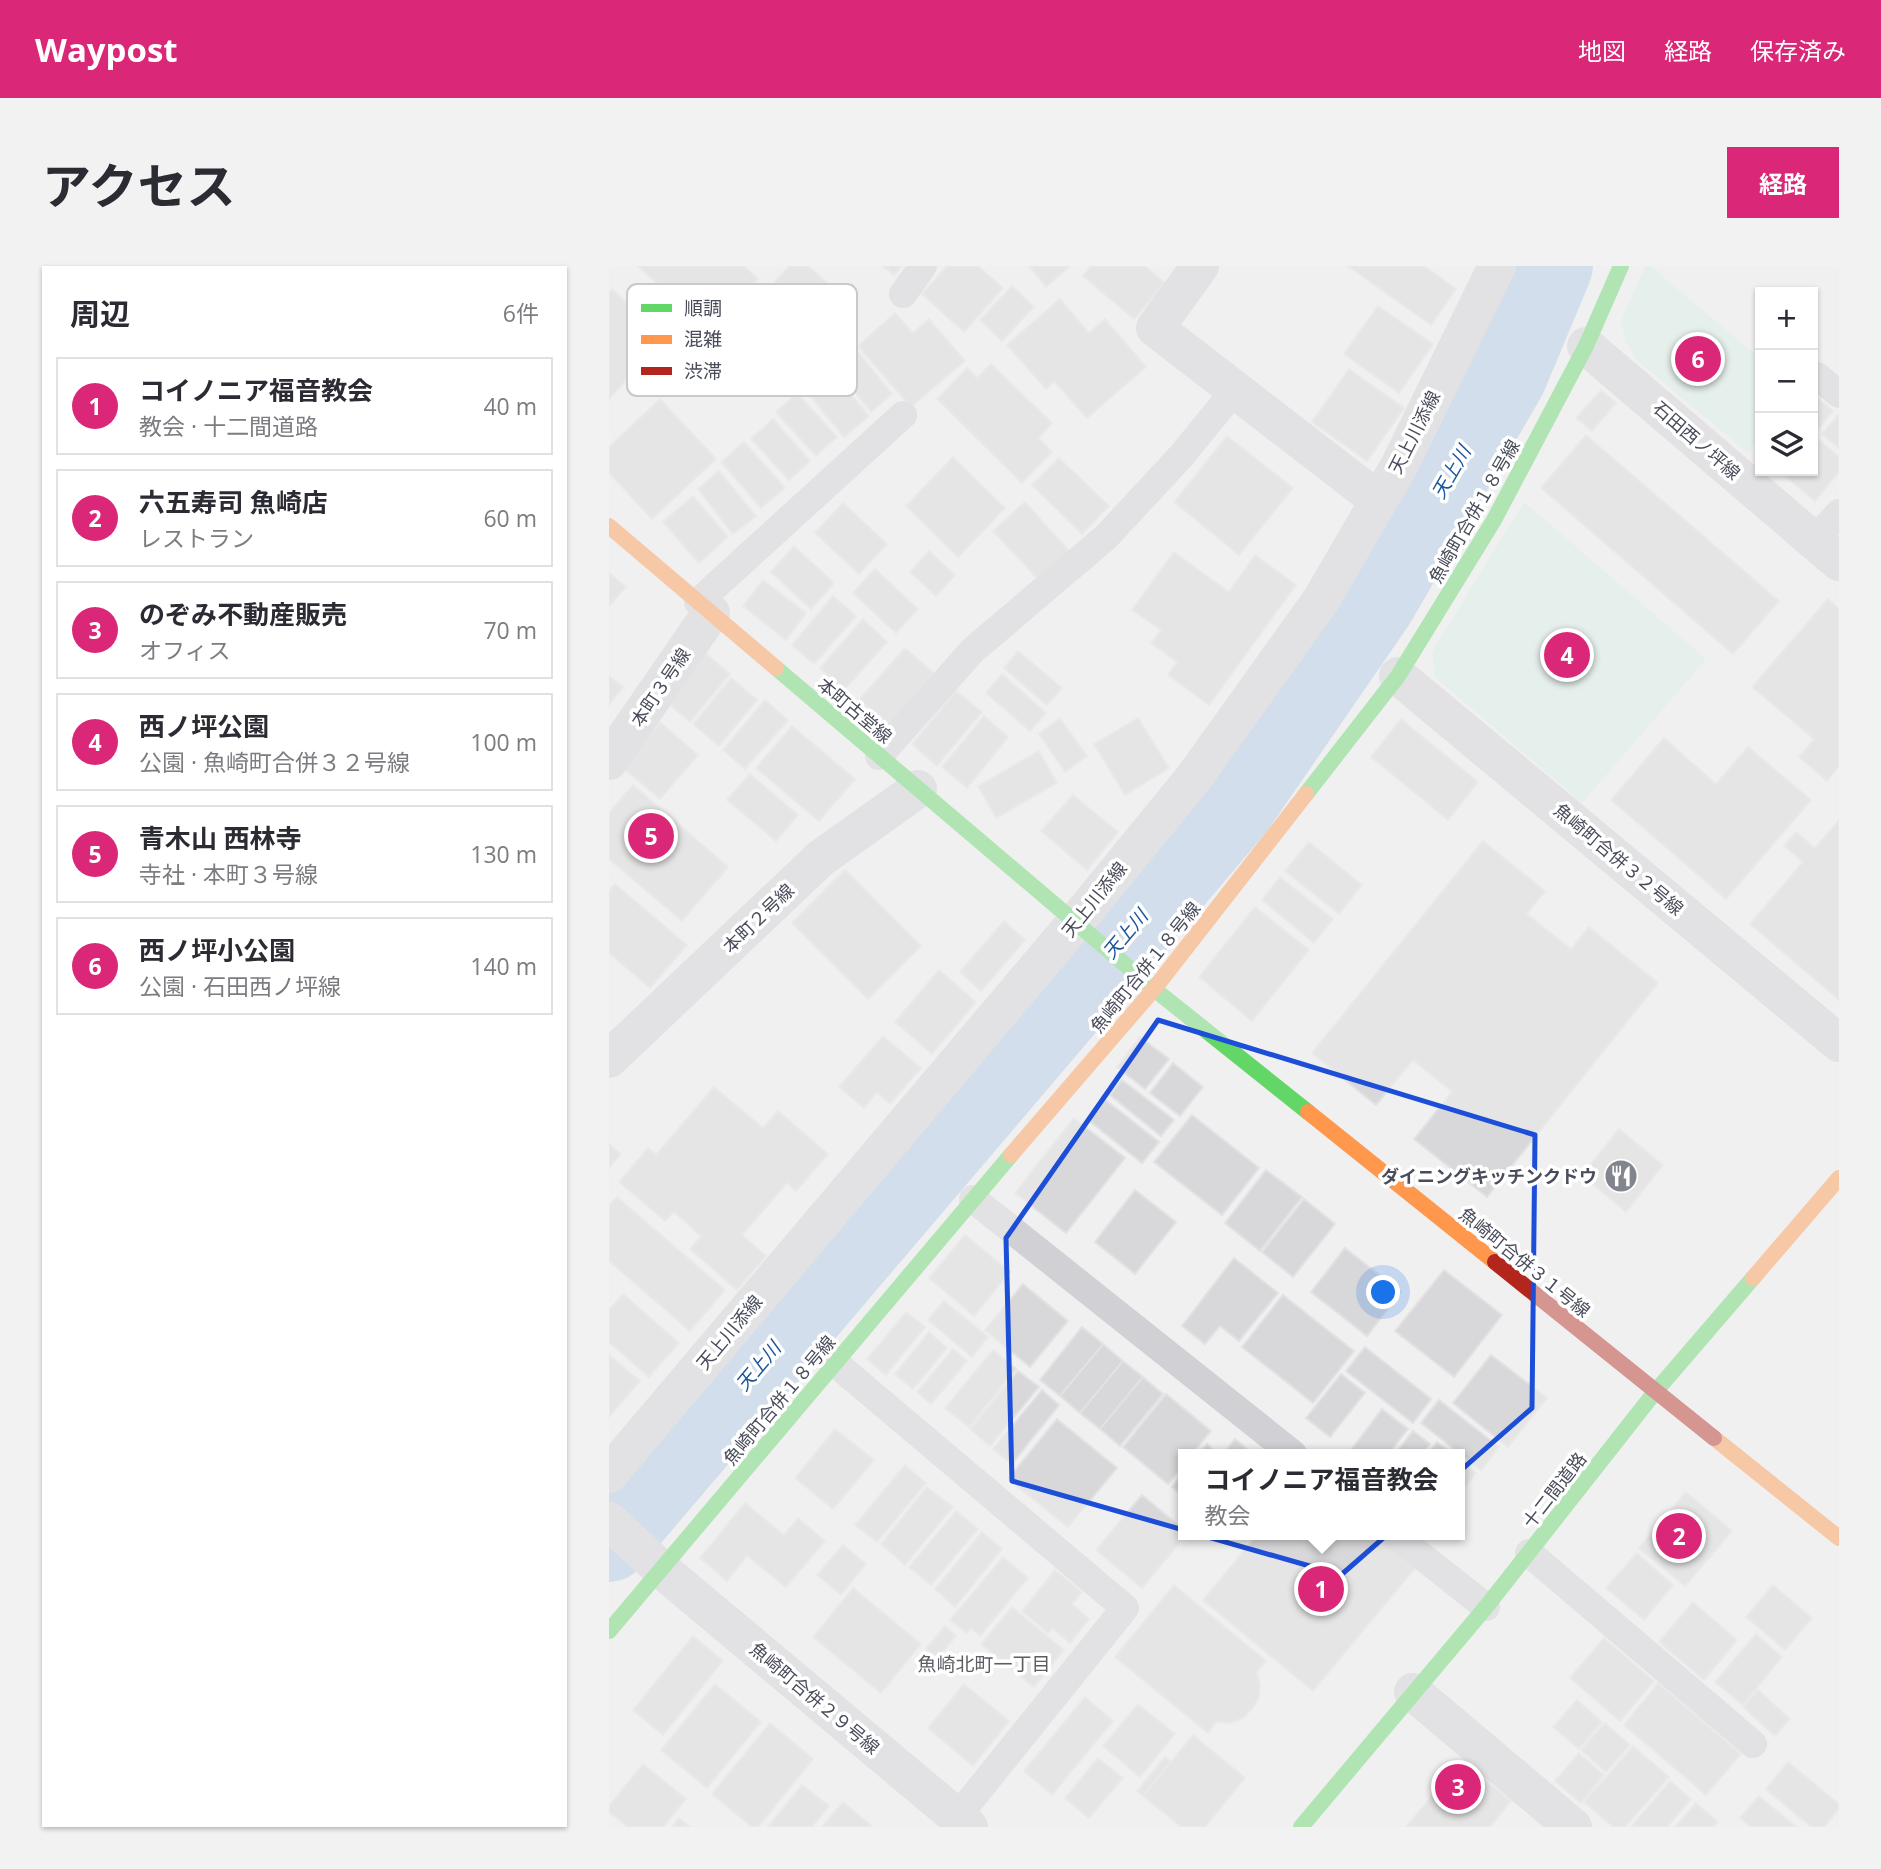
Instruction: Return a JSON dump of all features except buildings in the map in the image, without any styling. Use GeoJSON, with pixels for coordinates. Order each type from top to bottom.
{"type":"FeatureCollection","features":[{"type":"Feature","properties":{"kind":"street"},"geometry":{"type":"LineString","coordinates":[[1200,266],[1155,328],[1378,500]]}},
{"type":"Feature","properties":{"kind":"street","name":"天上川添線"},"geometry":{"type":"LineString","coordinates":[[609,1474],[1080,928],[1195,776],[1321,600],[1399,466],[1497,266]]}},
{"type":"Feature","properties":{"kind":"street","name":"魚崎町合併１８号線"},"geometry":{"type":"LineString","coordinates":[[609,1632],[973,1199],[1398,676],[1494,520],[1586,346],[1621,266]]}},
{"type":"Feature","properties":{"kind":"street","name":"石田西ノ坪線"},"geometry":{"type":"LineString","coordinates":[[1586,346],[1826,552]]}},
{"type":"Feature","properties":{"kind":"street","name":"本町古堂線"},"geometry":{"type":"LineString","coordinates":[[609,526],[1080,928]]}},
{"type":"Feature","properties":{"kind":"street","name":"本町３号線"},"geometry":{"type":"LineString","coordinates":[[609,761],[704,607]]}},
{"type":"Feature","properties":{"kind":"street","name":"魚崎町合併３２号線"},"geometry":{"type":"LineString","coordinates":[[1398,676],[1839,1043]]}},
{"type":"Feature","properties":{"kind":"street","name":"本町２号線"},"geometry":{"type":"LineString","coordinates":[[609,1059],[821,858],[918,789]]}},
{"type":"Feature","properties":{"kind":"street","name":"魚崎町合併３１号線"},"geometry":{"type":"LineString","coordinates":[[1080,928],[1839,1538]]}},
{"type":"Feature","properties":{"kind":"street","name":"十二間道路"},"geometry":{"type":"LineString","coordinates":[[1301,1827],[1486,1607],[1655,1392],[1839,1178]]}},
{"type":"Feature","properties":{"kind":"street","name":"魚崎町合併２９号線"},"geometry":{"type":"LineString","coordinates":[[609,1521],[662,1570],[963,1822]]}},
{"type":"Feature","properties":{"kind":"street"},"geometry":{"type":"LineString","coordinates":[[1413,1692],[1573,1827]]}},
{"type":"Feature","properties":{"kind":"lane"},"geometry":{"type":"LineString","coordinates":[[903,294],[923,266]]}},
{"type":"Feature","properties":{"kind":"lane"},"geometry":{"type":"LineString","coordinates":[[1818,377],[1839,394]]}},
{"type":"Feature","properties":{"kind":"lane"},"geometry":{"type":"LineString","coordinates":[[879,756],[973,650],[1106,537],[1182,455],[1235,390]]}},
{"type":"Feature","properties":{"kind":"lane"},"geometry":{"type":"LineString","coordinates":[[704,607],[903,415]]}},
{"type":"Feature","properties":{"kind":"lane"},"geometry":{"type":"LineString","coordinates":[[1826,552],[1839,513]]}},
{"type":"Feature","properties":{"kind":"lane"},"geometry":{"type":"LineString","coordinates":[[973,1199],[1287,1449]]}},
{"type":"Feature","properties":{"kind":"lane"},"geometry":{"type":"LineString","coordinates":[[835,1363],[1125,1608],[963,1822]]}},
{"type":"Feature","properties":{"kind":"lane"},"geometry":{"type":"LineString","coordinates":[[1401,1540],[1486,1607]]}},
{"type":"Feature","properties":{"kind":"lane"},"geometry":{"type":"LineString","coordinates":[[1529,1553],[1753,1744]]}},
{"type":"Feature","properties":{"kind":"highlighted area"},"geometry":{"type":"Polygon","coordinates":[[[1158,1020],[1535,1135],[1532,1408],[1341,1575],[1012,1481],[1006,1238],[1158,1020]]]}},
{"type":"Feature","properties":{"kind":"green space"},"geometry":{"type":"Polygon","coordinates":[[[1645,266],[1650,266],[1755,355],[1755,444],[1748,453],[1637,360],[1626,342],[1621,322],[1645,266]]]}},
{"type":"Feature","properties":{"kind":"green space"},"geometry":{"type":"Polygon","coordinates":[[[1524,502],[1706,659],[1582,803],[1435,677],[1432,652],[1524,502]]]}},
{"type":"Feature","properties":{"kind":"waterway","name":"天上川"},"geometry":{"type":"LineString","coordinates":[[609,1541],[1234,807],[1375,602],[1506,376],[1552,266]]}},
{"type":"Feature","properties":{"kind":"traffic: fast"},"geometry":{"type":"LineString","coordinates":[[1306,794],[1398,676],[1494,520],[1586,346],[1621,266]]}},
{"type":"Feature","properties":{"kind":"traffic: fast"},"geometry":{"type":"LineString","coordinates":[[776,668],[1154,989],[1308,1112]]}},
{"type":"Feature","properties":{"kind":"traffic: fast"},"geometry":{"type":"LineString","coordinates":[[609,1631],[1011,1155]]}},
{"type":"Feature","properties":{"kind":"traffic: fast"},"geometry":{"type":"LineString","coordinates":[[1301,1827],[1486,1607],[1655,1392],[1753,1278]]}},
{"type":"Feature","properties":{"kind":"traffic: slow"},"geometry":{"type":"LineString","coordinates":[[609,526],[776,668]]}},
{"type":"Feature","properties":{"kind":"traffic: slow"},"geometry":{"type":"LineString","coordinates":[[1011,1155],[1154,989],[1306,794]]}},
{"type":"Feature","properties":{"kind":"traffic: slow"},"geometry":{"type":"LineString","coordinates":[[1308,1112],[1495,1262]]}},
{"type":"Feature","properties":{"kind":"traffic: slow"},"geometry":{"type":"LineString","coordinates":[[1753,1278],[1839,1178]]}},
{"type":"Feature","properties":{"kind":"traffic: slow"},"geometry":{"type":"LineString","coordinates":[[1714,1438],[1839,1538]]}},
{"type":"Feature","properties":{"kind":"traffic: jam"},"geometry":{"type":"LineString","coordinates":[[1495,1262],[1714,1438]]}},
{"type":"Feature","properties":{"kind":"place","name":"西ノ坪小公園"},"geometry":{"type":"Point","coordinates":[1698,359]}},
{"type":"Feature","properties":{"kind":"place","name":"西ノ坪公園"},"geometry":{"type":"Point","coordinates":[1567,655]}},
{"type":"Feature","properties":{"kind":"place","name":"青木山 西林寺"},"geometry":{"type":"Point","coordinates":[651,836]}},
{"type":"Feature","properties":{"kind":"place","name":"ダイニングキッチンクドウ"},"geometry":{"type":"Point","coordinates":[1621,1176]}},
{"type":"Feature","properties":{"kind":"place","name":"六五寿司 魚崎店"},"geometry":{"type":"Point","coordinates":[1679,1536]}},
{"type":"Feature","properties":{"kind":"place","name":"コイノニア福音教会"},"geometry":{"type":"Point","coordinates":[1321,1589]}},
{"type":"Feature","properties":{"kind":"place","name":"のぞみ不動産販売"},"geometry":{"type":"Point","coordinates":[1458,1787]}},
{"type":"Feature","properties":{"kind":"district","name":"魚崎北町一丁目"},"geometry":{"type":"Point","coordinates":[984,1664]}}]}
